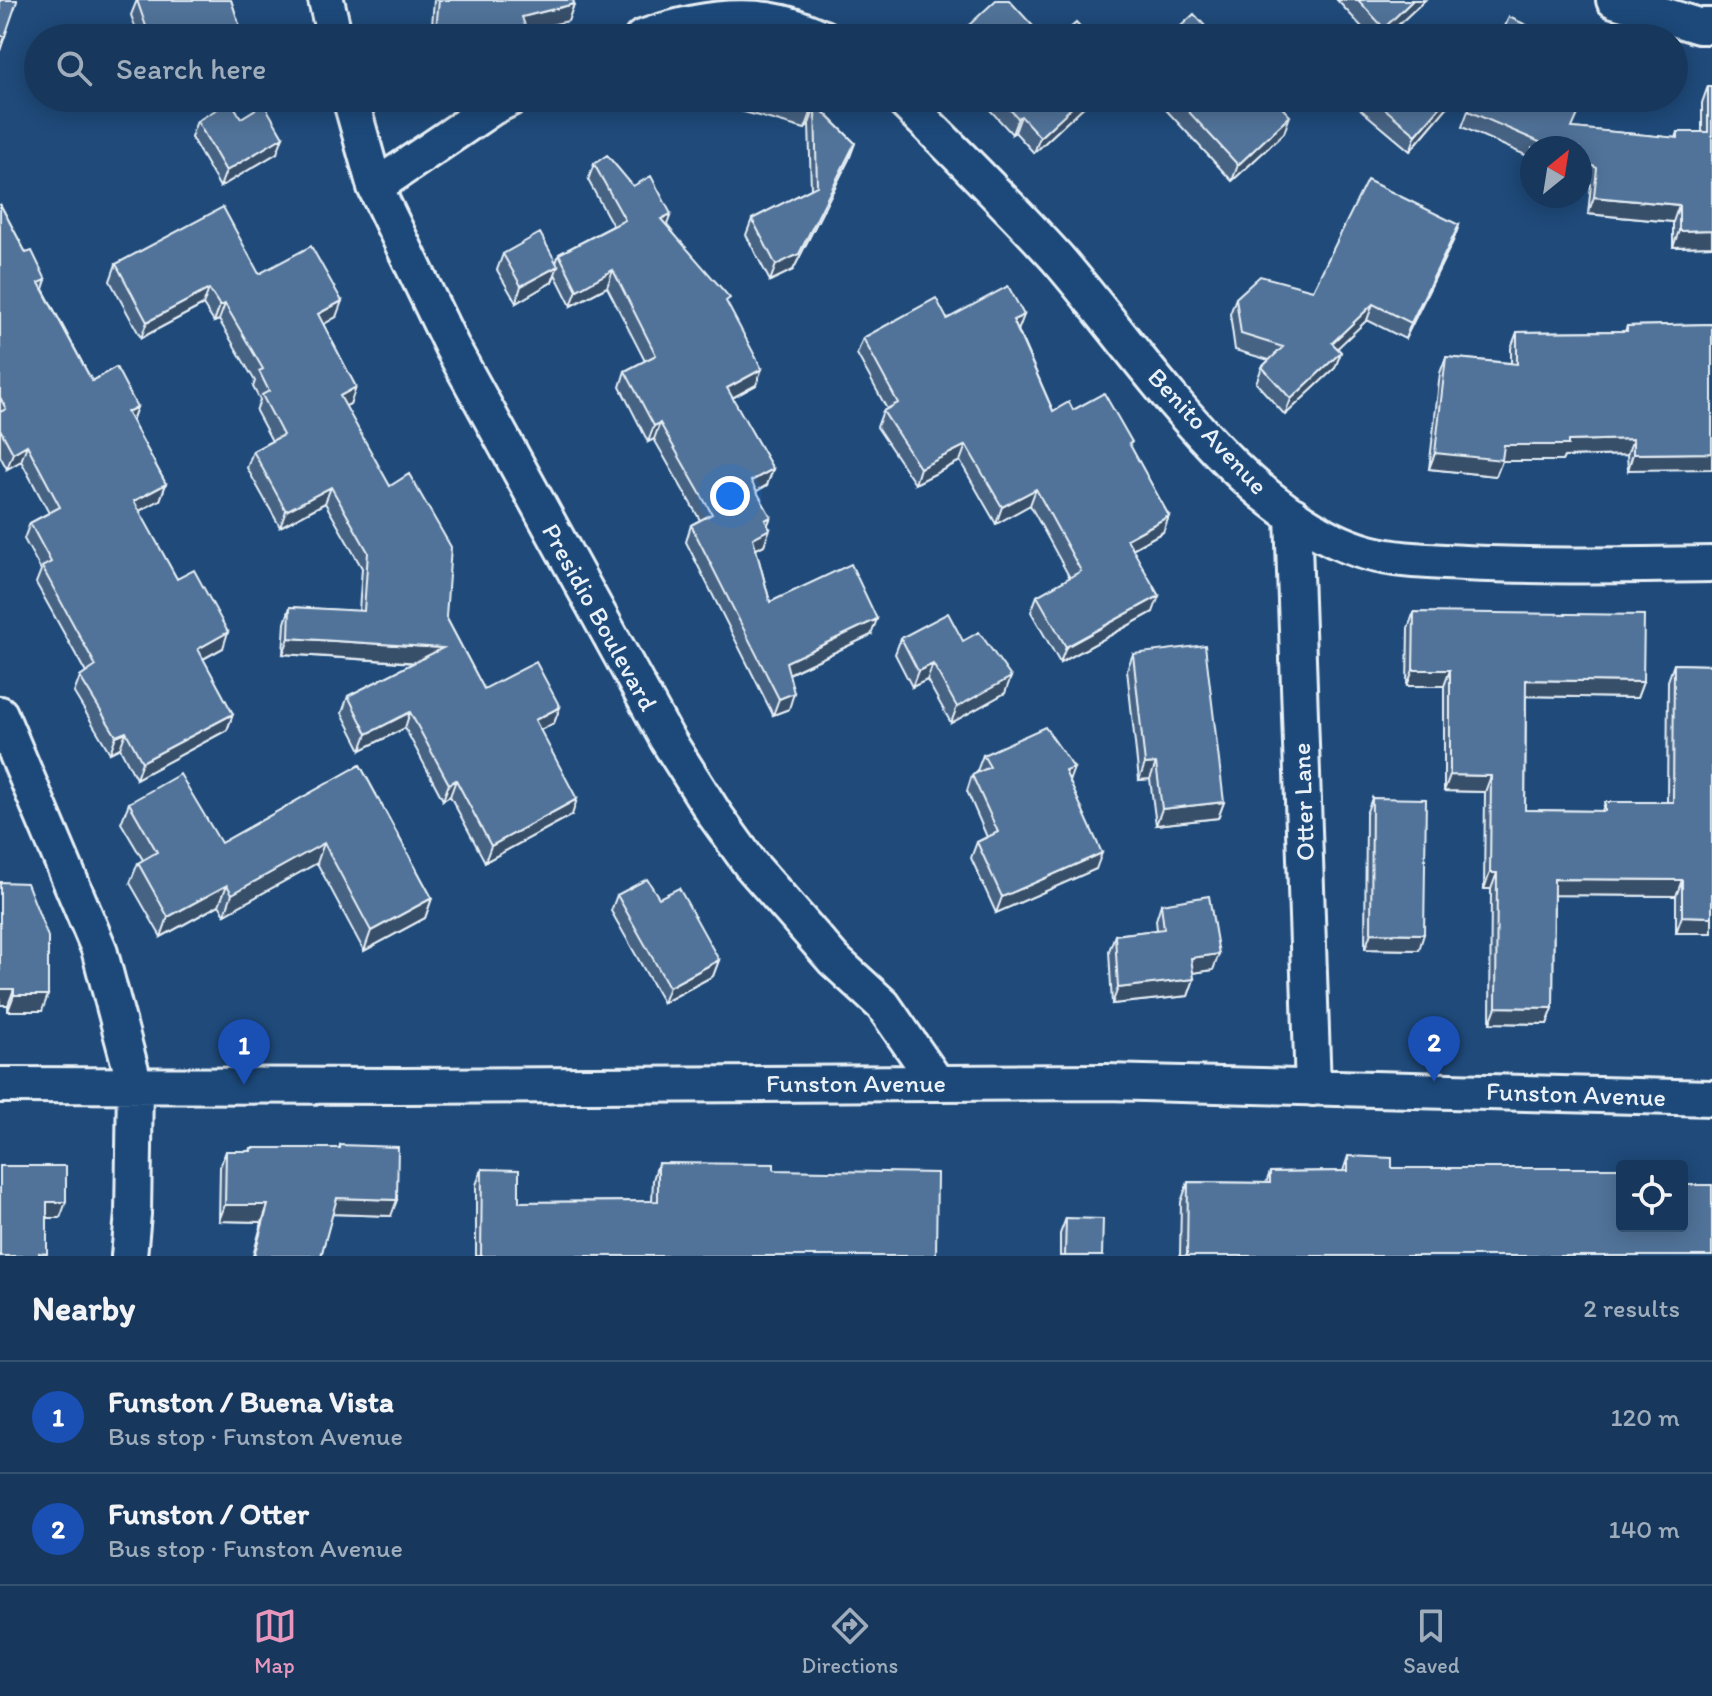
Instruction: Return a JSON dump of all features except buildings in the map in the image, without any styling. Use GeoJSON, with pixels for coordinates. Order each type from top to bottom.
{"type":"FeatureCollection","features":[{"type":"Feature","properties":{"kind":"street"},"geometry":{"type":"LineString","coordinates":[[326,0],[332,24]]}},
{"type":"Feature","properties":{"kind":"street"},"geometry":{"type":"LineString","coordinates":[[1614,0],[1699,26],[1712,26]]}},
{"type":"Feature","properties":{"kind":"street"},"geometry":{"type":"LineString","coordinates":[[698,24],[742,17],[786,24]]}},
{"type":"Feature","properties":{"kind":"street","name":"Presidio Boulevard"},"geometry":{"type":"LineString","coordinates":[[354,112],[375,187],[452,347],[667,739],[751,865],[834,960],[883,1005],[937,1083]]}},
{"type":"Feature","properties":{"kind":"street"},"geometry":{"type":"LineString","coordinates":[[375,187],[486,112]]}},
{"type":"Feature","properties":{"kind":"street","name":"Benito Avenue"},"geometry":{"type":"LineString","coordinates":[[915,112],[1057,259],[1215,447],[1253,485],[1327,536],[1368,553],[1412,560],[1523,566],[1712,564]]}},
{"type":"Feature","properties":{"kind":"street","name":"Otter Lane"},"geometry":{"type":"LineString","coordinates":[[1293,515],[1313,1088]]}},
{"type":"Feature","properties":{"kind":"street"},"geometry":{"type":"LineString","coordinates":[[0,714],[99,949],[135,1085],[133,1214],[129,1256]]}},
{"type":"Feature","properties":{"kind":"street","name":"Funston Avenue"},"geometry":{"type":"LineString","coordinates":[[0,1085],[1106,1082],[1712,1098]]}},
{"type":"Feature","properties":{"kind":"place","name":"Funston / Otter"},"geometry":{"type":"Point","coordinates":[1434,1082]}},
{"type":"Feature","properties":{"kind":"place","name":"Funston / Buena Vista"},"geometry":{"type":"Point","coordinates":[244,1085]}}]}
